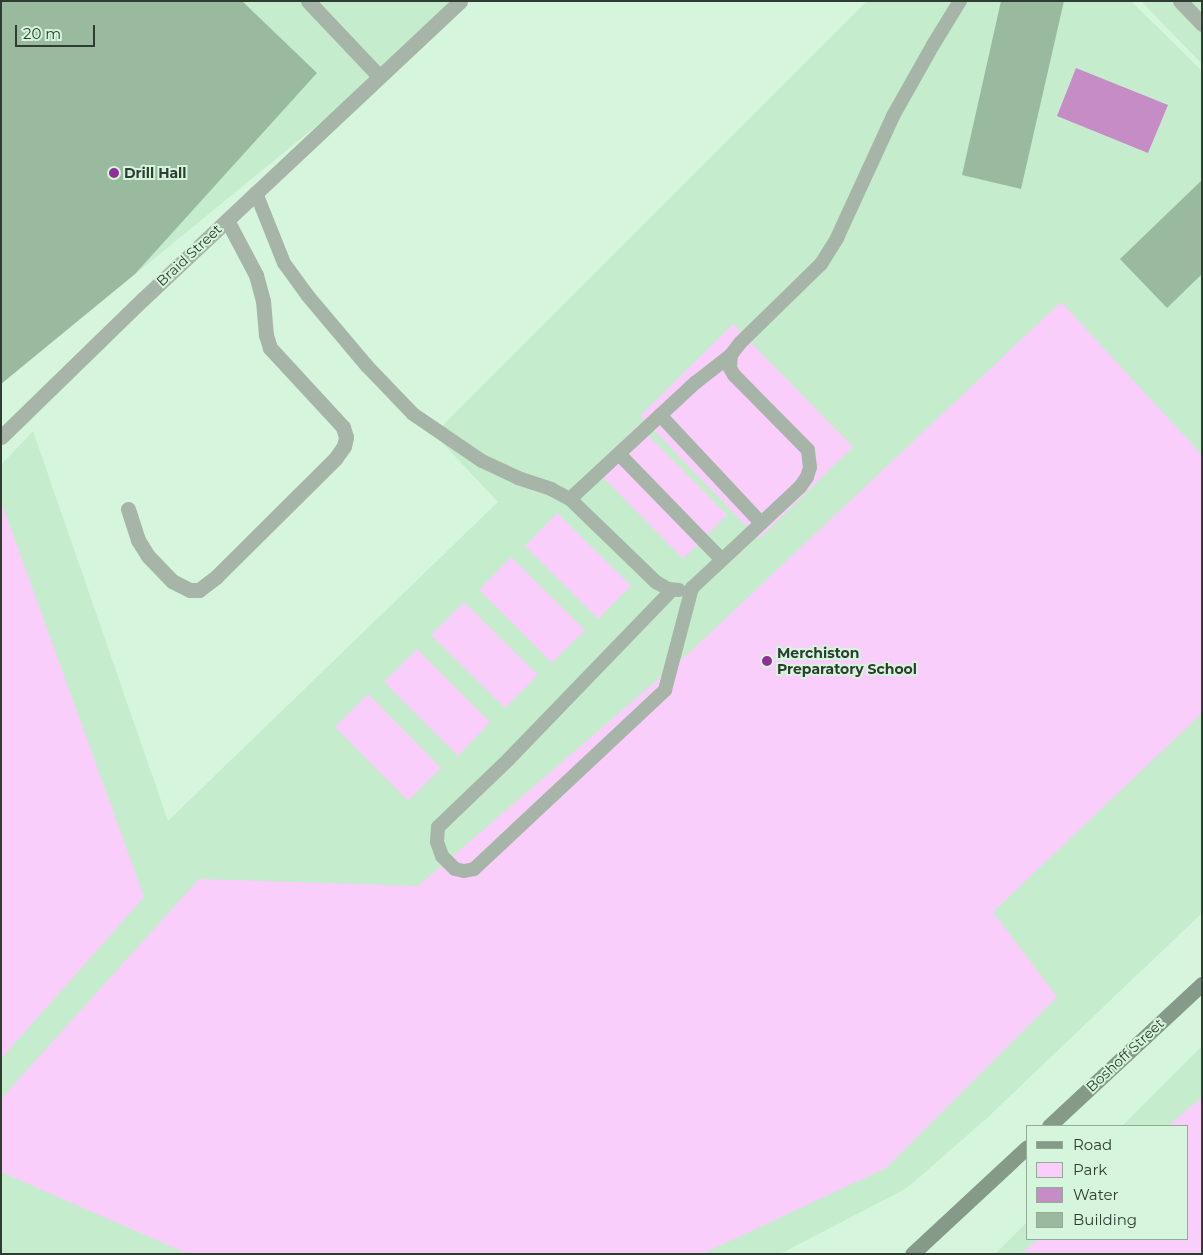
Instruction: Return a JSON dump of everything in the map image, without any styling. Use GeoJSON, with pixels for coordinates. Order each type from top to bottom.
{"type":"FeatureCollection","features":[{"type":"Feature","properties":{"kind":"main road","name":"Boshoff Street"},"geometry":{"type":"LineString","coordinates":[[1050,1125],[1202,984]]}},
{"type":"Feature","properties":{"kind":"main road"},"geometry":{"type":"LineString","coordinates":[[912,1254],[1026,1148]]}},
{"type":"Feature","properties":{"kind":"street"},"geometry":{"type":"LineString","coordinates":[[308,1],[379,76]]}},
{"type":"Feature","properties":{"kind":"street","name":"Braid Street"},"geometry":{"type":"LineString","coordinates":[[1,437],[256,192],[460,1]]}},
{"type":"Feature","properties":{"kind":"street"},"geometry":{"type":"LineString","coordinates":[[1180,1],[1202,24]]}},
{"type":"Feature","properties":{"kind":"street"},"geometry":{"type":"LineString","coordinates":[[128,509],[138,540],[148,556],[172,580],[190,590],[199,590],[216,577],[335,459],[344,446],[346,437],[343,427],[270,348],[266,335],[263,301],[256,275],[227,220]]}},
{"type":"Feature","properties":{"kind":"lane"},"geometry":{"type":"LineString","coordinates":[[570,499],[695,383],[731,355],[740,343],[825,257],[837,238],[893,116],[960,1]]}},
{"type":"Feature","properties":{"kind":"lane"},"geometry":{"type":"LineString","coordinates":[[256,192],[289,270],[308,296],[367,366],[413,414],[482,461],[518,478],[551,489],[570,499],[656,582],[672,590],[692,588]]}},
{"type":"Feature","properties":{"kind":"lane"},"geometry":{"type":"LineString","coordinates":[[672,590],[509,759],[438,827],[437,842],[442,856],[455,869],[464,871],[474,869],[665,690],[692,588],[800,487],[809,472],[811,457],[808,450],[734,375],[730,368],[731,355]]}},
{"type":"Feature","properties":{"kind":"lane"},"geometry":{"type":"LineString","coordinates":[[660,415],[760,523]]}},
{"type":"Feature","properties":{"kind":"lane"},"geometry":{"type":"LineString","coordinates":[[619,454],[721,559]]}},
{"type":"Feature","properties":{"kind":"shaded area","name":"Drill Hall"},"geometry":{"type":"Polygon","coordinates":[[[1,1],[469,1],[1,384],[1,1]]]}},
{"type":"Feature","properties":{"kind":"shaded area","name":"Merchiston Preparatory School"},"geometry":{"type":"Polygon","coordinates":[[[867,1],[1131,1],[1202,71],[1202,913],[987,1118],[907,1188],[780,1254],[1,1254],[1,465],[33,431],[168,821],[498,502],[434,434],[867,1]]]}},
{"type":"Feature","properties":{"kind":"shaded area"},"geometry":{"type":"Polygon","coordinates":[[[1141,1],[1202,1],[1202,64],[1141,1]]]}},
{"type":"Feature","properties":{"kind":"shaded area"},"geometry":{"type":"Polygon","coordinates":[[[1202,1046],[1202,1254],[995,1254],[1026,1223],[1026,1240],[1188,1240],[1188,1125],[1123,1125],[1202,1046]]]}},
{"type":"Feature","properties":{"kind":"green space"},"geometry":{"type":"Polygon","coordinates":[[[1061,302],[1202,455],[1202,713],[993,912],[1057,997],[886,1168],[702,1254],[188,1254],[1,1172],[1,1099],[199,879],[418,886],[691,651],[1061,302]]]}},
{"type":"Feature","properties":{"kind":"green space"},"geometry":{"type":"Polygon","coordinates":[[[733,324],[853,447],[759,539],[640,416],[733,324]]]}},
{"type":"Feature","properties":{"kind":"green space"},"geometry":{"type":"Polygon","coordinates":[[[638,425],[727,515],[683,559],[594,468],[638,425]]]}},
{"type":"Feature","properties":{"kind":"green space"},"geometry":{"type":"Polygon","coordinates":[[[2,504],[144,897],[1,1059],[1,506],[2,504]]]}},
{"type":"Feature","properties":{"kind":"green space"},"geometry":{"type":"Polygon","coordinates":[[[557,513],[631,586],[598,619],[525,546],[557,513]]]}},
{"type":"Feature","properties":{"kind":"green space"},"geometry":{"type":"Polygon","coordinates":[[[511,557],[585,630],[552,663],[479,590],[511,557]]]}},
{"type":"Feature","properties":{"kind":"green space"},"geometry":{"type":"Polygon","coordinates":[[[464,602],[538,675],[505,708],[431,635],[464,602]]]}},
{"type":"Feature","properties":{"kind":"green space"},"geometry":{"type":"Polygon","coordinates":[[[417,649],[490,722],[458,756],[384,682],[417,649]]]}},
{"type":"Feature","properties":{"kind":"green space"},"geometry":{"type":"Polygon","coordinates":[[[368,694],[441,768],[408,801],[335,727],[368,694]]]}},
{"type":"Feature","properties":{"kind":"green space"},"geometry":{"type":"Polygon","coordinates":[[[1202,1097],[1202,1254],[1021,1254],[1037,1240],[1188,1240],[1188,1125],[1169,1125],[1202,1097]]]}},
{"type":"Feature","properties":{"kind":"water"},"geometry":{"type":"Polygon","coordinates":[[[1076,68],[1168,105],[1148,153],[1057,116],[1076,68]]]}},
{"type":"Feature","properties":{"kind":"building","name":"Drill Hall"},"geometry":{"type":"Polygon","coordinates":[[[1,1],[242,1],[317,73],[135,274],[1,384],[1,1]]]}},
{"type":"Feature","properties":{"kind":"building"},"geometry":{"type":"Polygon","coordinates":[[[1001,1],[1064,1],[1021,189],[962,175],[1001,1]]]}},
{"type":"Feature","properties":{"kind":"building"},"geometry":{"type":"Polygon","coordinates":[[[1202,180],[1202,274],[1167,308],[1120,259],[1202,180]]]}},
{"type":"Feature","properties":{"kind":"place","name":"Drill Hall"},"geometry":{"type":"Point","coordinates":[114,173]}},
{"type":"Feature","properties":{"kind":"place","name":"Merchiston Preparatory School"},"geometry":{"type":"Point","coordinates":[767,661]}}]}
